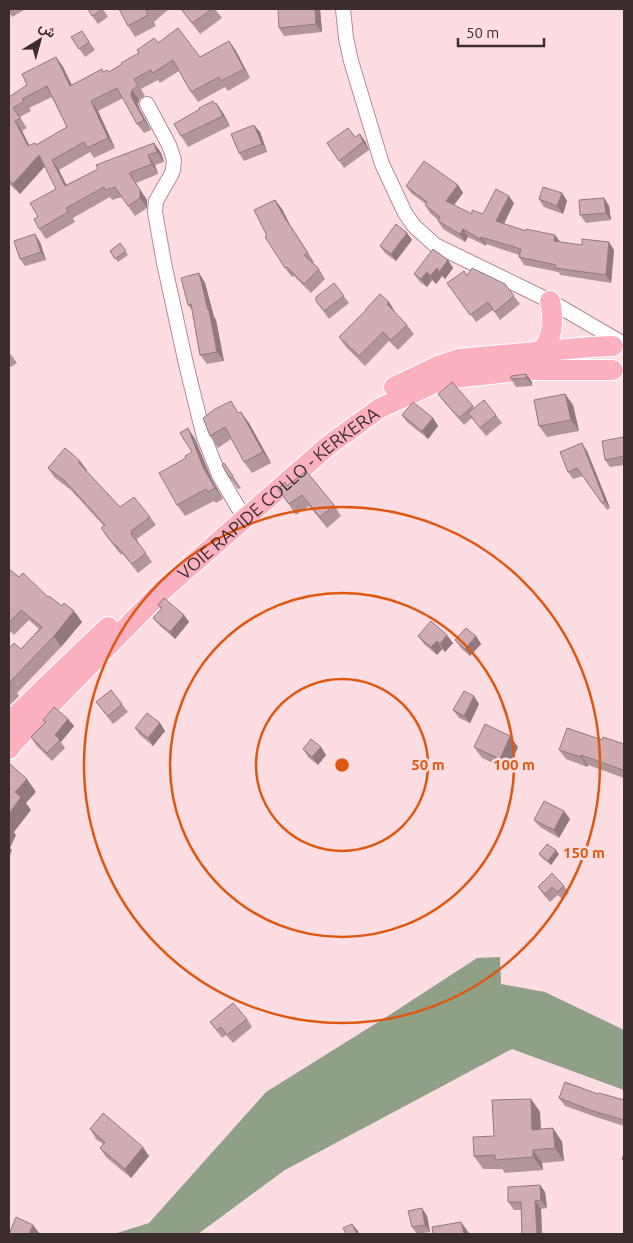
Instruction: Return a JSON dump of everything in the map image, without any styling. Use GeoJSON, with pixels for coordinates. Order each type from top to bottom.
{"type":"FeatureCollection","features":[{"type":"Feature","properties":{"kind":"highway"},"geometry":{"type":"LineString","coordinates":[[541,351],[546,346],[552,328],[553,319],[550,302]]}},
{"type":"Feature","properties":{"kind":"highway"},"geometry":{"type":"LineString","coordinates":[[619,370],[607,362],[606,358],[607,353],[620,344]]}},
{"type":"Feature","properties":{"kind":"highway","name":"VOIE RAPIDE COLLO - KERKERA"},"geometry":{"type":"LineString","coordinates":[[9,722],[154,583],[326,432],[374,398],[438,366],[459,359],[620,344]]}},
{"type":"Feature","properties":{"kind":"highway","name":"VOIE RAPIDE COLLO - KERKERA"},"geometry":{"type":"LineString","coordinates":[[9,749],[163,590],[329,445],[380,408],[444,379],[528,370],[619,370]]}},
{"type":"Feature","properties":{"kind":"street"},"geometry":{"type":"LineString","coordinates":[[343,9],[351,61],[382,164],[409,220],[435,245],[550,302],[620,344]]}},
{"type":"Feature","properties":{"kind":"street"},"geometry":{"type":"LineString","coordinates":[[147,104],[169,145],[174,160],[171,175],[156,201],[155,212],[186,364],[204,437],[219,475],[239,509]]}},
{"type":"Feature","properties":{"kind":"shaded area"},"geometry":{"type":"Polygon","coordinates":[[[500,957],[501,984],[545,992],[624,1030],[624,1090],[512,1049],[285,1170],[198,1234],[114,1234],[149,1223],[266,1092],[477,958],[500,957]]]}},
{"type":"Feature","properties":{"kind":"building"},"geometry":{"type":"Polygon","coordinates":[[[88,9],[103,9],[92,16],[88,9]]]}},
{"type":"Feature","properties":{"kind":"building"},"geometry":{"type":"Polygon","coordinates":[[[119,9],[149,9],[146,11],[148,15],[128,26],[119,9]]]}},
{"type":"Feature","properties":{"kind":"building"},"geometry":{"type":"Polygon","coordinates":[[[181,9],[212,9],[192,23],[181,9]]]}},
{"type":"Feature","properties":{"kind":"building"},"geometry":{"type":"Polygon","coordinates":[[[278,9],[315,9],[316,24],[279,28],[278,9]]]}},
{"type":"Feature","properties":{"kind":"building"},"geometry":{"type":"Polygon","coordinates":[[[178,28],[200,57],[229,41],[244,69],[221,81],[219,77],[191,92],[173,60],[153,73],[151,70],[134,79],[138,86],[132,90],[131,94],[144,120],[137,124],[117,88],[91,101],[108,138],[87,148],[84,142],[52,160],[65,186],[98,169],[96,165],[154,143],[157,152],[148,155],[152,164],[129,173],[140,190],[140,198],[128,206],[115,187],[105,190],[104,187],[66,208],[68,212],[39,229],[34,219],[38,217],[30,203],[56,189],[39,155],[13,184],[9,180],[9,97],[27,85],[22,74],[56,57],[70,86],[102,69],[103,72],[107,70],[109,72],[139,53],[137,50],[154,38],[158,43],[178,28]],[[47,86],[22,99],[24,101],[13,108],[20,118],[15,121],[28,146],[35,143],[36,145],[67,127],[47,86]]]}},
{"type":"Feature","properties":{"kind":"building"},"geometry":{"type":"Polygon","coordinates":[[[82,31],[89,42],[79,49],[71,37],[82,31]]]}},
{"type":"Feature","properties":{"kind":"building"},"geometry":{"type":"Polygon","coordinates":[[[213,101],[223,116],[181,136],[174,124],[213,101]]]}},
{"type":"Feature","properties":{"kind":"building"},"geometry":{"type":"Polygon","coordinates":[[[254,125],[262,144],[239,153],[231,134],[254,125]]]}},
{"type":"Feature","properties":{"kind":"building"},"geometry":{"type":"Polygon","coordinates":[[[348,128],[355,137],[360,134],[363,142],[339,161],[327,143],[348,128]]]}},
{"type":"Feature","properties":{"kind":"building"},"geometry":{"type":"Polygon","coordinates":[[[424,161],[458,185],[446,201],[472,214],[472,210],[483,214],[496,189],[509,196],[496,221],[526,231],[526,229],[555,235],[554,241],[582,245],[582,239],[609,242],[606,275],[555,268],[556,265],[519,257],[521,249],[481,237],[480,239],[463,229],[460,234],[438,221],[440,217],[425,205],[427,202],[406,186],[424,161]]]}},
{"type":"Feature","properties":{"kind":"building"},"geometry":{"type":"Polygon","coordinates":[[[543,187],[562,193],[557,206],[539,199],[543,187]]]}},
{"type":"Feature","properties":{"kind":"building"},"geometry":{"type":"Polygon","coordinates":[[[604,198],[606,213],[580,215],[579,200],[604,198]]]}},
{"type":"Feature","properties":{"kind":"building"},"geometry":{"type":"Polygon","coordinates":[[[275,200],[308,253],[304,255],[319,269],[304,284],[287,267],[285,268],[265,237],[267,236],[254,210],[275,200]]]}},
{"type":"Feature","properties":{"kind":"building"},"geometry":{"type":"Polygon","coordinates":[[[396,224],[407,233],[391,254],[380,246],[396,224]]]}},
{"type":"Feature","properties":{"kind":"building"},"geometry":{"type":"Polygon","coordinates":[[[35,234],[41,252],[20,259],[14,241],[35,234]]]}},
{"type":"Feature","properties":{"kind":"building"},"geometry":{"type":"Polygon","coordinates":[[[120,243],[126,251],[115,259],[110,251],[120,243]]]}},
{"type":"Feature","properties":{"kind":"building"},"geometry":{"type":"Polygon","coordinates":[[[433,249],[448,260],[439,272],[437,268],[430,276],[427,272],[421,279],[414,274],[433,249]]]}},
{"type":"Feature","properties":{"kind":"building"},"geometry":{"type":"Polygon","coordinates":[[[472,268],[505,284],[514,296],[495,312],[488,302],[470,315],[447,283],[464,271],[467,276],[472,268]]]}},
{"type":"Feature","properties":{"kind":"building"},"geometry":{"type":"Polygon","coordinates":[[[199,273],[209,310],[217,352],[200,355],[191,304],[188,305],[181,278],[199,273]]]}},
{"type":"Feature","properties":{"kind":"building"},"geometry":{"type":"Polygon","coordinates":[[[334,283],[344,296],[324,311],[316,301],[316,297],[334,283]]]}},
{"type":"Feature","properties":{"kind":"building"},"geometry":{"type":"Polygon","coordinates":[[[380,294],[389,302],[387,304],[407,325],[391,340],[383,332],[359,356],[339,337],[380,294]]]}},
{"type":"Feature","properties":{"kind":"building"},"geometry":{"type":"Polygon","coordinates":[[[526,374],[527,378],[511,379],[511,376],[526,374]]]}},
{"type":"Feature","properties":{"kind":"building"},"geometry":{"type":"Polygon","coordinates":[[[452,382],[473,406],[459,418],[438,394],[452,382]]]}},
{"type":"Feature","properties":{"kind":"building"},"geometry":{"type":"Polygon","coordinates":[[[565,394],[571,420],[539,426],[534,400],[565,394]]]}},
{"type":"Feature","properties":{"kind":"building"},"geometry":{"type":"Polygon","coordinates":[[[484,400],[496,415],[480,428],[468,413],[484,400]]]}},
{"type":"Feature","properties":{"kind":"building"},"geometry":{"type":"Polygon","coordinates":[[[231,401],[238,413],[241,412],[263,452],[244,462],[225,427],[210,436],[203,418],[231,401]]]}},
{"type":"Feature","properties":{"kind":"building"},"geometry":{"type":"Polygon","coordinates":[[[413,402],[433,418],[422,431],[402,415],[413,402]]]}},
{"type":"Feature","properties":{"kind":"building"},"geometry":{"type":"Polygon","coordinates":[[[188,428],[203,467],[215,488],[208,492],[206,489],[177,505],[159,473],[186,458],[185,456],[192,452],[180,433],[188,428]]]}},
{"type":"Feature","properties":{"kind":"building"},"geometry":{"type":"Polygon","coordinates":[[[624,437],[624,456],[605,460],[602,441],[624,437]]]}},
{"type":"Feature","properties":{"kind":"building"},"geometry":{"type":"Polygon","coordinates":[[[582,443],[605,501],[602,503],[577,468],[568,472],[560,452],[582,443]]]}},
{"type":"Feature","properties":{"kind":"building"},"geometry":{"type":"Polygon","coordinates":[[[65,448],[80,461],[79,463],[120,507],[134,497],[150,517],[131,531],[131,534],[146,553],[132,564],[101,528],[105,525],[65,481],[48,468],[65,448]]]}},
{"type":"Feature","properties":{"kind":"building"},"geometry":{"type":"Polygon","coordinates":[[[224,463],[233,476],[230,478],[222,465],[224,463]]]}},
{"type":"Feature","properties":{"kind":"building"},"geometry":{"type":"Polygon","coordinates":[[[306,471],[334,505],[320,517],[302,495],[289,504],[278,489],[285,482],[287,486],[306,471]]]}},
{"type":"Feature","properties":{"kind":"building"},"geometry":{"type":"Polygon","coordinates":[[[9,569],[19,577],[23,573],[48,597],[62,606],[64,603],[74,611],[54,636],[9,683],[9,648],[14,643],[21,649],[42,627],[21,610],[9,623],[9,569]]]}},
{"type":"Feature","properties":{"kind":"building"},"geometry":{"type":"Polygon","coordinates":[[[164,598],[184,615],[170,632],[153,618],[162,608],[158,605],[164,598]]]}},
{"type":"Feature","properties":{"kind":"building"},"geometry":{"type":"Polygon","coordinates":[[[431,621],[447,635],[440,644],[437,641],[431,647],[418,636],[431,621]]]}},
{"type":"Feature","properties":{"kind":"building"},"geometry":{"type":"Polygon","coordinates":[[[466,628],[476,636],[465,649],[455,640],[466,628]]]}},
{"type":"Feature","properties":{"kind":"building"},"geometry":{"type":"Polygon","coordinates":[[[111,690],[122,704],[108,716],[96,702],[111,690]]]}},
{"type":"Feature","properties":{"kind":"building"},"geometry":{"type":"Polygon","coordinates":[[[464,691],[474,696],[464,716],[453,710],[464,691]]]}},
{"type":"Feature","properties":{"kind":"building"},"geometry":{"type":"Polygon","coordinates":[[[54,707],[68,719],[55,735],[60,740],[47,753],[31,737],[46,722],[43,720],[54,707]]]}},
{"type":"Feature","properties":{"kind":"building"},"geometry":{"type":"Polygon","coordinates":[[[147,713],[160,723],[148,738],[135,728],[147,713]]]}},
{"type":"Feature","properties":{"kind":"building"},"geometry":{"type":"Polygon","coordinates":[[[485,724],[510,736],[500,759],[474,747],[485,724]]]}},
{"type":"Feature","properties":{"kind":"building"},"geometry":{"type":"Polygon","coordinates":[[[567,728],[602,740],[603,737],[624,744],[623,770],[581,755],[581,757],[559,750],[567,728]]]}},
{"type":"Feature","properties":{"kind":"building"},"geometry":{"type":"Polygon","coordinates":[[[311,739],[321,747],[312,757],[303,749],[311,739]]]}},
{"type":"Feature","properties":{"kind":"building"},"geometry":{"type":"Polygon","coordinates":[[[9,763],[27,779],[15,792],[21,797],[9,814],[9,763]]]}},
{"type":"Feature","properties":{"kind":"building"},"geometry":{"type":"Polygon","coordinates":[[[544,801],[564,811],[554,830],[534,820],[544,801]]]}},
{"type":"Feature","properties":{"kind":"building"},"geometry":{"type":"Polygon","coordinates":[[[547,844],[556,850],[548,861],[539,854],[547,844]]]}},
{"type":"Feature","properties":{"kind":"building"},"geometry":{"type":"Polygon","coordinates":[[[552,873],[564,886],[557,892],[552,887],[545,894],[538,887],[552,873]]]}},
{"type":"Feature","properties":{"kind":"building"},"geometry":{"type":"Polygon","coordinates":[[[233,1003],[247,1019],[227,1035],[221,1027],[217,1030],[210,1022],[233,1003]]]}},
{"type":"Feature","properties":{"kind":"building"},"geometry":{"type":"Polygon","coordinates":[[[565,1082],[598,1094],[624,1100],[624,1120],[559,1098],[565,1082]]]}},
{"type":"Feature","properties":{"kind":"building"},"geometry":{"type":"Polygon","coordinates":[[[531,1099],[532,1130],[553,1128],[555,1148],[533,1150],[533,1157],[495,1160],[495,1155],[474,1156],[473,1137],[494,1136],[492,1100],[531,1099]]]}},
{"type":"Feature","properties":{"kind":"building"},"geometry":{"type":"Polygon","coordinates":[[[103,1113],[143,1147],[125,1169],[100,1148],[105,1142],[90,1129],[103,1113]]]}},
{"type":"Feature","properties":{"kind":"building"},"geometry":{"type":"Polygon","coordinates":[[[540,1185],[541,1200],[535,1201],[537,1234],[522,1234],[521,1202],[508,1202],[508,1187],[540,1185]]]}},
{"type":"Feature","properties":{"kind":"building"},"geometry":{"type":"Polygon","coordinates":[[[422,1208],[425,1225],[412,1227],[408,1211],[422,1208]]]}},
{"type":"Feature","properties":{"kind":"building"},"geometry":{"type":"Polygon","coordinates":[[[16,1217],[33,1225],[29,1234],[9,1234],[16,1217]]]}},
{"type":"Feature","properties":{"kind":"building"},"geometry":{"type":"Polygon","coordinates":[[[461,1222],[464,1234],[433,1234],[432,1227],[461,1222]]]}},
{"type":"Feature","properties":{"kind":"building"},"geometry":{"type":"Polygon","coordinates":[[[352,1224],[357,1234],[346,1234],[343,1228],[352,1224]]]}}]}
